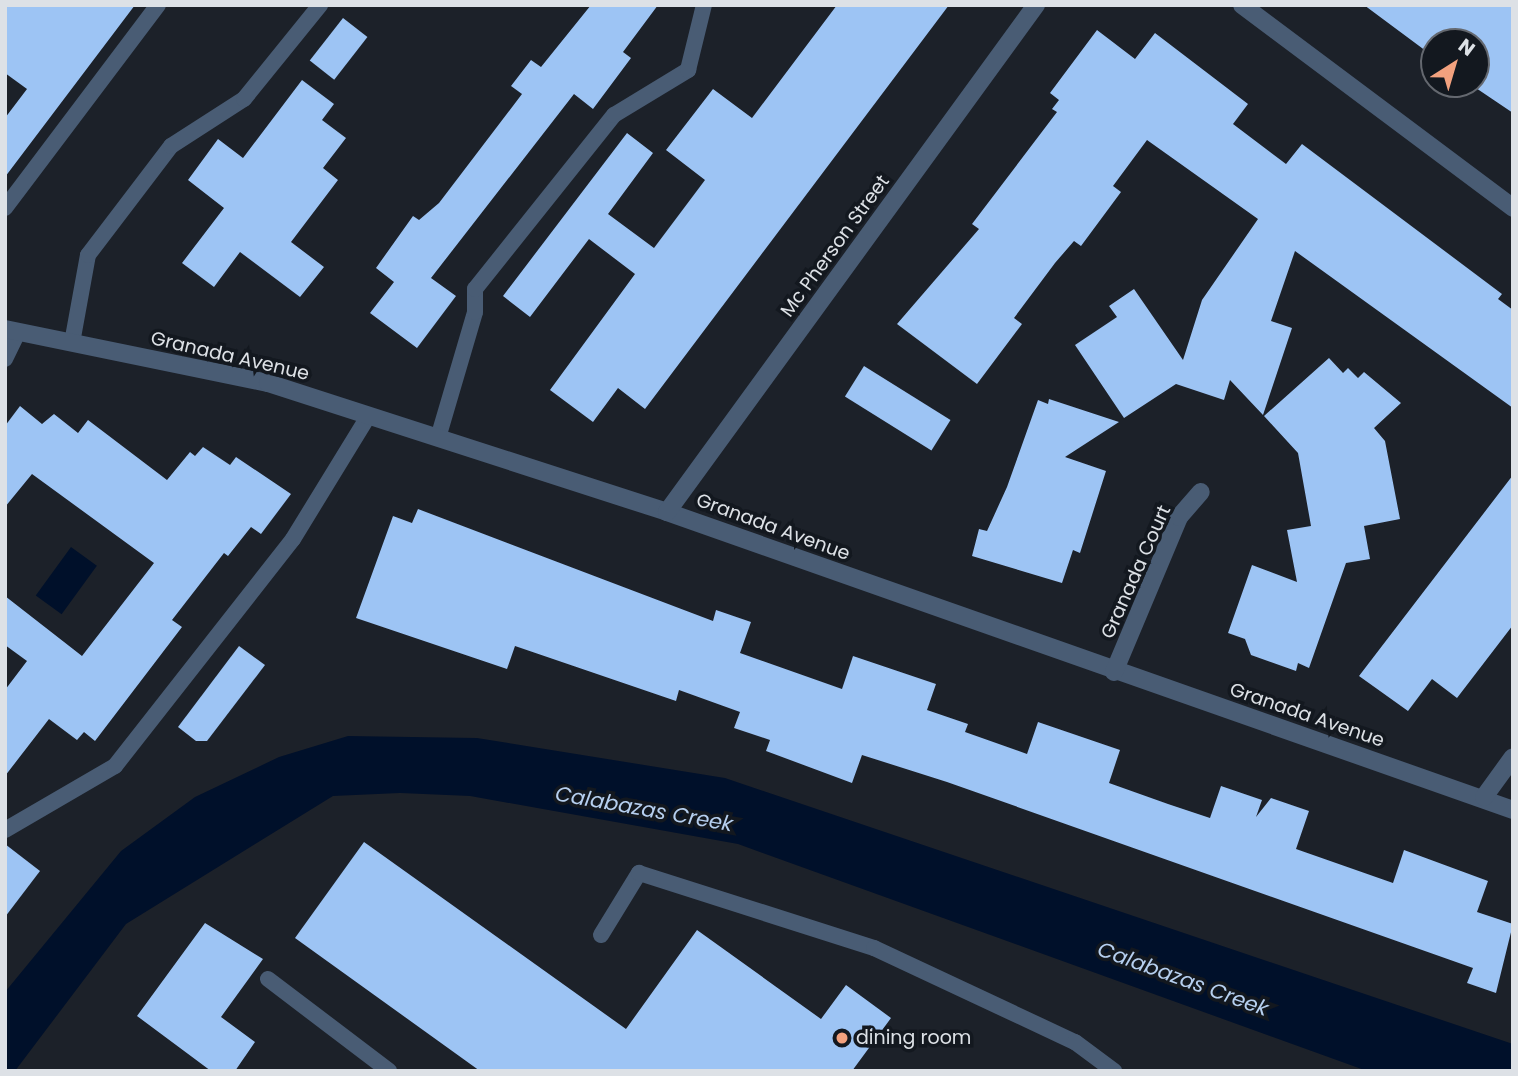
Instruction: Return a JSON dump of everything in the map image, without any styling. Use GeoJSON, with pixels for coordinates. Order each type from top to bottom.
{"type":"FeatureCollection","features":[{"type":"Feature","properties":{"kind":"street","name":"Mc Pherson Street"},"geometry":{"type":"LineString","coordinates":[[667,512],[1036,5]]}},
{"type":"Feature","properties":{"kind":"street"},"geometry":{"type":"LineString","coordinates":[[1242,5],[1513,208]]}},
{"type":"Feature","properties":{"kind":"street","name":"Granada Avenue"},"geometry":{"type":"LineString","coordinates":[[12,331],[268,383],[369,415],[667,512],[1114,672],[1484,797],[1513,810]]}},
{"type":"Feature","properties":{"kind":"street","name":"Granada Court"},"geometry":{"type":"LineString","coordinates":[[1114,672],[1179,517],[1201,492]]}},
{"type":"Feature","properties":{"kind":"street"},"geometry":{"type":"LineString","coordinates":[[1484,797],[1513,757]]}},
{"type":"Feature","properties":{"kind":"lane"},"geometry":{"type":"LineString","coordinates":[[5,208],[158,5]]}},
{"type":"Feature","properties":{"kind":"lane"},"geometry":{"type":"LineString","coordinates":[[72,343],[88,254],[171,146],[244,99],[320,5]]}},
{"type":"Feature","properties":{"kind":"lane"},"geometry":{"type":"LineString","coordinates":[[438,438],[475,312],[475,289],[614,115],[688,70],[704,5]]}},
{"type":"Feature","properties":{"kind":"lane"},"geometry":{"type":"LineString","coordinates":[[5,359],[12,331]]}},
{"type":"Feature","properties":{"kind":"lane"},"geometry":{"type":"LineString","coordinates":[[5,830],[115,766],[293,539],[369,415]]}},
{"type":"Feature","properties":{"kind":"lane"},"geometry":{"type":"LineString","coordinates":[[601,935],[639,873],[874,948],[1075,1042],[1114,1071]]}},
{"type":"Feature","properties":{"kind":"lane"},"geometry":{"type":"LineString","coordinates":[[268,979],[389,1071]]}},
{"type":"Feature","properties":{"kind":"water"},"geometry":{"type":"Polygon","coordinates":[[[71,547],[97,566],[62,614],[36,596],[71,547]]]}},
{"type":"Feature","properties":{"kind":"water","name":"Calabazas Creek"},"geometry":{"type":"Polygon","coordinates":[[[348,736],[477,738],[725,778],[1513,1044],[1513,1071],[1367,1071],[738,844],[470,796],[400,793],[333,796],[126,924],[15,1071],[5,1071],[5,992],[121,851],[195,797],[279,757],[348,736]]]}},
{"type":"Feature","properties":{"kind":"building"},"geometry":{"type":"Polygon","coordinates":[[[5,5],[135,5],[5,177],[5,118],[27,89],[5,73],[5,5]]]}},
{"type":"Feature","properties":{"kind":"building"},"geometry":{"type":"Polygon","coordinates":[[[591,5],[658,5],[623,52],[631,58],[593,109],[574,94],[431,278],[456,296],[417,348],[370,313],[394,282],[376,268],[413,216],[419,220],[439,203],[522,94],[511,86],[531,60],[541,67],[591,5]]]}},
{"type":"Feature","properties":{"kind":"building"},"geometry":{"type":"Polygon","coordinates":[[[837,5],[949,5],[645,409],[618,388],[593,422],[550,390],[635,274],[589,239],[530,317],[503,296],[627,133],[653,153],[608,214],[654,248],[705,180],[666,150],[713,89],[752,118],[837,5]]]}},
{"type":"Feature","properties":{"kind":"building"},"geometry":{"type":"Polygon","coordinates":[[[1364,5],[1513,5],[1513,113],[1490,97],[1490,28],[1420,28],[1420,47],[1364,5]]]}},
{"type":"Feature","properties":{"kind":"building"},"geometry":{"type":"Polygon","coordinates":[[[343,18],[367,37],[334,80],[310,61],[343,18]]]}},
{"type":"Feature","properties":{"kind":"building"},"geometry":{"type":"Polygon","coordinates":[[[1097,30],[1135,59],[1155,33],[1248,104],[1233,124],[1286,164],[1302,144],[1502,294],[1498,299],[1513,310],[1513,408],[1295,251],[1271,321],[1292,328],[1263,415],[1230,380],[1224,400],[1176,384],[1124,418],[1075,345],[1117,317],[1109,306],[1134,289],[1183,360],[1202,300],[1258,219],[1147,140],[1113,186],[1121,192],[1081,246],[1074,241],[1055,263],[1014,318],[1022,324],[977,384],[897,324],[979,229],[972,224],[1057,112],[1052,109],[1059,100],[1050,93],[1097,30]]]}},
{"type":"Feature","properties":{"kind":"building"},"geometry":{"type":"Polygon","coordinates":[[[302,80],[334,104],[322,120],[346,138],[323,168],[338,180],[291,242],[324,267],[300,297],[240,252],[214,287],[182,263],[224,208],[188,180],[218,139],[243,158],[302,80]]]}},
{"type":"Feature","properties":{"kind":"building"},"geometry":{"type":"Polygon","coordinates":[[[1329,358],[1343,373],[1348,368],[1358,378],[1364,372],[1401,403],[1374,428],[1385,441],[1400,519],[1364,526],[1370,559],[1346,563],[1309,668],[1298,663],[1296,671],[1251,655],[1245,639],[1228,633],[1252,565],[1297,582],[1287,530],[1311,526],[1298,453],[1264,416],[1329,358]]]}},
{"type":"Feature","properties":{"kind":"building"},"geometry":{"type":"Polygon","coordinates":[[[864,366],[951,420],[931,451],[845,397],[864,366]]]}},
{"type":"Feature","properties":{"kind":"building"},"geometry":{"type":"Polygon","coordinates":[[[1049,399],[1119,422],[1065,457],[1106,471],[1080,553],[1073,550],[1062,583],[972,556],[979,529],[987,531],[1007,487],[1038,400],[1048,404],[1049,399]]]}},
{"type":"Feature","properties":{"kind":"building"},"geometry":{"type":"Polygon","coordinates":[[[20,406],[42,424],[54,414],[78,433],[88,420],[167,480],[190,452],[195,456],[203,447],[230,465],[236,457],[291,494],[261,534],[251,527],[228,556],[224,553],[172,620],[182,627],[95,741],[84,732],[77,740],[49,719],[5,776],[5,690],[27,661],[5,645],[5,596],[82,656],[154,563],[32,474],[5,507],[5,426],[20,406]]]}},
{"type":"Feature","properties":{"kind":"building"},"geometry":{"type":"Polygon","coordinates":[[[1513,475],[1513,625],[1457,698],[1432,679],[1408,711],[1359,676],[1513,475]]]}},
{"type":"Feature","properties":{"kind":"building"},"geometry":{"type":"Polygon","coordinates":[[[418,509],[713,621],[716,610],[751,622],[740,653],[842,689],[853,656],[936,684],[927,710],[968,724],[965,732],[1027,754],[1038,722],[1120,750],[1109,783],[1168,804],[1210,818],[1221,786],[1262,800],[1256,817],[1271,798],[1309,811],[1296,849],[1393,883],[1404,850],[1488,881],[1477,912],[1513,924],[1496,993],[1467,983],[1473,968],[947,782],[862,755],[852,783],[766,751],[770,740],[734,728],[740,712],[679,690],[676,701],[515,646],[507,669],[356,618],[393,516],[412,523],[418,509]]]}},
{"type":"Feature","properties":{"kind":"building"},"geometry":{"type":"Polygon","coordinates":[[[239,646],[265,665],[207,741],[196,741],[178,727],[239,646]]]}},
{"type":"Feature","properties":{"kind":"building"},"geometry":{"type":"Polygon","coordinates":[[[364,842],[626,1029],[697,930],[821,1019],[846,985],[891,1018],[852,1071],[480,1071],[295,938],[364,842]]]}},
{"type":"Feature","properties":{"kind":"building"},"geometry":{"type":"Polygon","coordinates":[[[5,844],[40,871],[5,917],[5,844]]]}},
{"type":"Feature","properties":{"kind":"building"},"geometry":{"type":"Polygon","coordinates":[[[205,923],[263,959],[221,1017],[255,1042],[235,1071],[211,1071],[137,1016],[205,923]]]}},
{"type":"Feature","properties":{"kind":"place","name":"dining room"},"geometry":{"type":"Point","coordinates":[842,1038]}}]}
